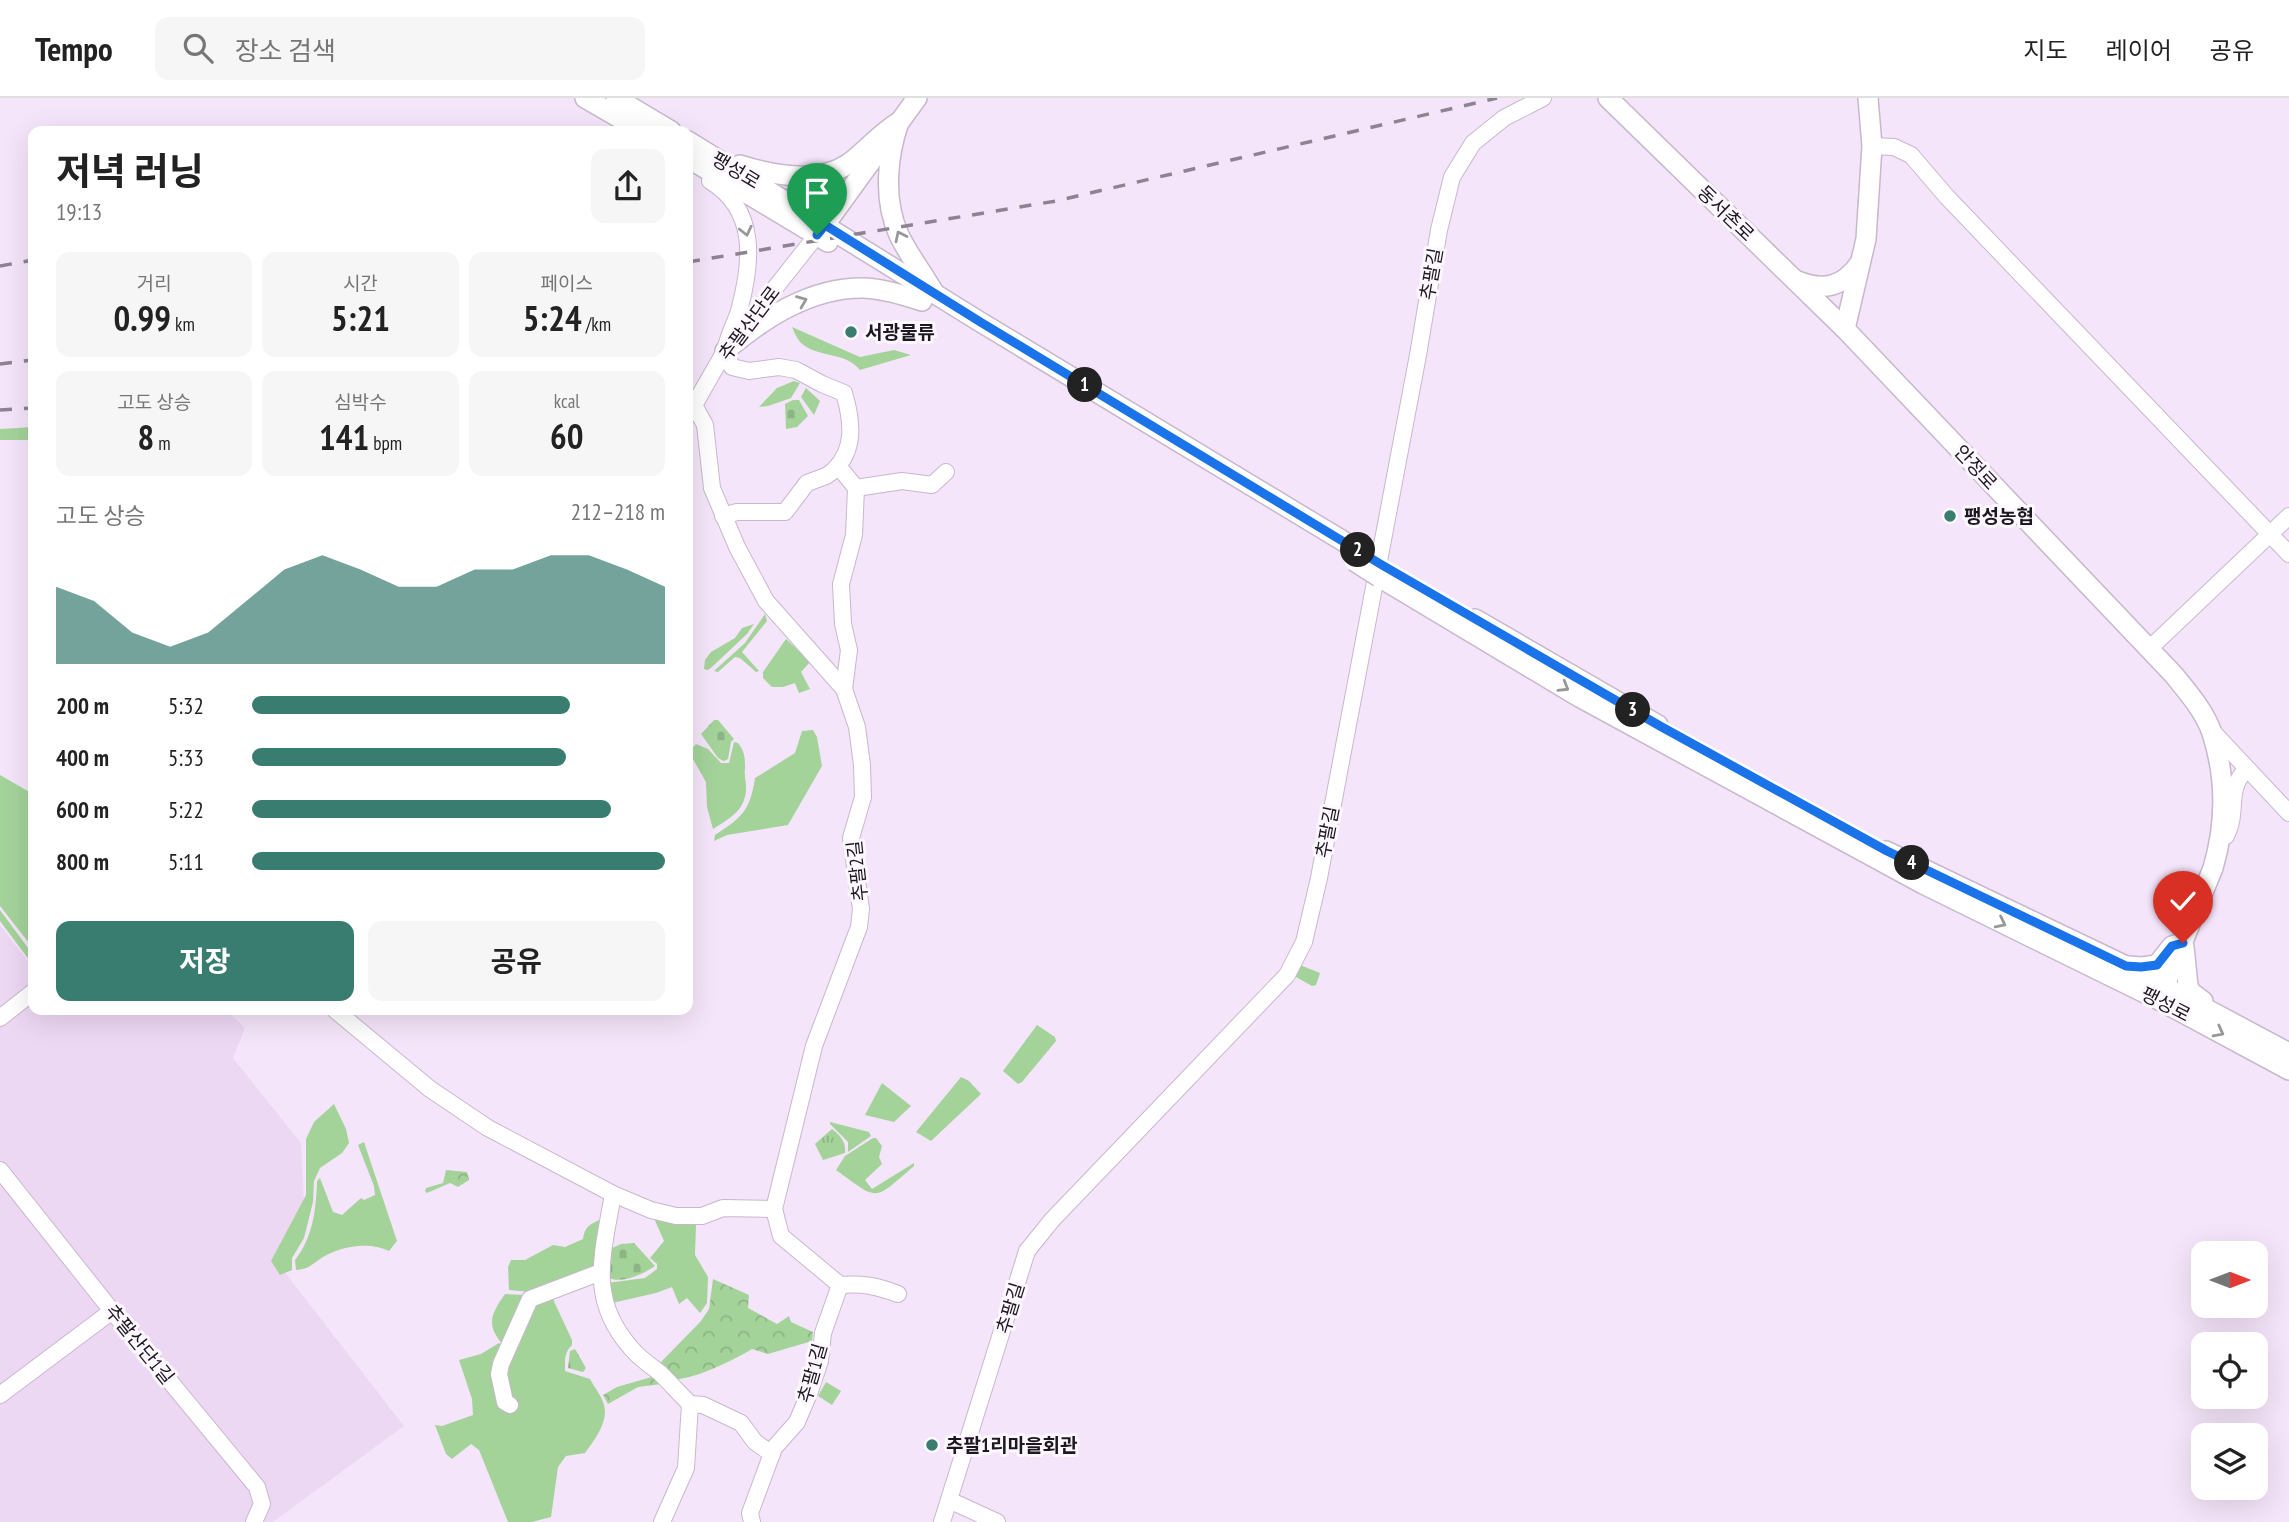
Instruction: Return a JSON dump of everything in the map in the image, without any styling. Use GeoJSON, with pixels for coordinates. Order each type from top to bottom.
{"type":"FeatureCollection","features":[{"type":"Feature","properties":{"kind":"main road"},"geometry":{"type":"LineString","coordinates":[[585,98],[633,126]]}},
{"type":"Feature","properties":{"kind":"main road"},"geometry":{"type":"LineString","coordinates":[[616,98],[663,126]]}},
{"type":"Feature","properties":{"kind":"main road"},"geometry":{"type":"LineString","coordinates":[[821,230],[917,98]]}},
{"type":"Feature","properties":{"kind":"main road","name":"동서촌로"},"geometry":{"type":"LineString","coordinates":[[1608,98],[1845,329]]}},
{"type":"Feature","properties":{"kind":"main road"},"geometry":{"type":"LineString","coordinates":[[1845,329],[1866,239],[1872,146],[1868,98]]}},
{"type":"Feature","properties":{"kind":"main road"},"geometry":{"type":"LineString","coordinates":[[693,153],[780,174],[817,174],[849,163],[884,131],[899,122]]}},
{"type":"Feature","properties":{"kind":"main road"},"geometry":{"type":"LineString","coordinates":[[899,122],[889,169],[891,210],[929,297]]}},
{"type":"Feature","properties":{"kind":"main road","name":"팽성로"},"geometry":{"type":"LineString","coordinates":[[693,153],[1356,555],[1581,698],[1923,884],[2162,993],[2205,1007],[2289,1053]]}},
{"type":"Feature","properties":{"kind":"main road"},"geometry":{"type":"LineString","coordinates":[[1794,279],[1803,283],[1833,285],[1848,279],[1861,262]]}},
{"type":"Feature","properties":{"kind":"main road"},"geometry":{"type":"LineString","coordinates":[[725,351],[777,313],[820,294],[865,288],[929,297]]}},
{"type":"Feature","properties":{"kind":"main road","name":"안정로"},"geometry":{"type":"LineString","coordinates":[[1845,329],[2149,649],[2187,691],[2212,731]]}},
{"type":"Feature","properties":{"kind":"main road","name":"팽성로"},"geometry":{"type":"LineString","coordinates":[[1381,571],[1887,851],[2126,966],[2162,993],[2289,1070]]}},
{"type":"Feature","properties":{"kind":"main road"},"geometry":{"type":"LineString","coordinates":[[2162,993],[2219,847],[2223,793],[2212,731]]}},
{"type":"Feature","properties":{"kind":"main road"},"geometry":{"type":"LineString","coordinates":[[2126,966],[2157,965],[2172,946],[2183,943]]}},
{"type":"Feature","properties":{"kind":"main road"},"geometry":{"type":"LineString","coordinates":[[2183,943],[2188,986],[2191,992],[2205,1003],[2205,1007]]}},
{"type":"Feature","properties":{"kind":"street","name":"추팔길"},"geometry":{"type":"LineString","coordinates":[[942,1522],[1027,1251],[1052,1220],[1287,975],[1304,942],[1344,743],[1439,230],[1452,177],[1474,143],[1504,118],[1543,98]]}},
{"type":"Feature","properties":{"kind":"street"},"geometry":{"type":"LineString","coordinates":[[1872,146],[1894,147],[1911,155],[1947,197],[2289,554]]}},
{"type":"Feature","properties":{"kind":"street"},"geometry":{"type":"LineString","coordinates":[[693,165],[694,171],[720,187],[734,201],[747,232],[747,273],[725,351],[732,366],[749,372],[779,367],[796,370],[844,393],[850,416],[849,448],[842,462],[834,470]]}},
{"type":"Feature","properties":{"kind":"street","name":"추팔산단로"},"geometry":{"type":"LineString","coordinates":[[693,407],[725,351],[821,230]]}},
{"type":"Feature","properties":{"kind":"street","name":"추팔2길"},"geometry":{"type":"LineString","coordinates":[[693,412],[705,425],[712,488],[723,516],[766,601],[844,689],[857,727],[862,765],[863,797],[851,838],[861,909],[859,927],[814,1045],[774,1209]]}},
{"type":"Feature","properties":{"kind":"street"},"geometry":{"type":"LineString","coordinates":[[723,516],[737,512],[785,512],[807,483],[826,476],[839,467],[856,488],[854,535],[841,584],[843,624],[849,650],[844,689]]}},
{"type":"Feature","properties":{"kind":"street"},"geometry":{"type":"LineString","coordinates":[[856,488],[902,481],[932,485],[946,472]]}},
{"type":"Feature","properties":{"kind":"street"},"geometry":{"type":"LineString","coordinates":[[2149,649],[2289,516]]}},
{"type":"Feature","properties":{"kind":"street","name":"안정로"},"geometry":{"type":"LineString","coordinates":[[2212,731],[2289,813]]}},
{"type":"Feature","properties":{"kind":"street"},"geometry":{"type":"LineString","coordinates":[[2219,847],[2228,832],[2232,817],[2234,787],[2247,769]]}},
{"type":"Feature","properties":{"kind":"street"},"geometry":{"type":"LineString","coordinates":[[0,1018],[28,996]]}},
{"type":"Feature","properties":{"kind":"street"},"geometry":{"type":"LineString","coordinates":[[341,1015],[430,1088],[488,1128],[613,1194],[651,1210],[676,1216],[702,1216],[723,1208],[774,1209],[782,1236],[840,1285],[874,1285],[898,1294]]}},
{"type":"Feature","properties":{"kind":"street","name":"추팔산단1길"},"geometry":{"type":"LineString","coordinates":[[0,1170],[257,1487],[262,1504],[254,1522]]}},
{"type":"Feature","properties":{"kind":"street"},"geometry":{"type":"LineString","coordinates":[[613,1194],[601,1272],[602,1297],[611,1323],[632,1350],[690,1404],[703,1405],[741,1423],[755,1442],[772,1454]]}},
{"type":"Feature","properties":{"kind":"street"},"geometry":{"type":"LineString","coordinates":[[510,1405],[505,1402],[499,1374],[530,1299],[601,1272]]}},
{"type":"Feature","properties":{"kind":"street","name":"추팔1길"},"geometry":{"type":"LineString","coordinates":[[752,1522],[750,1513],[772,1454],[797,1422],[810,1391],[820,1361],[823,1333],[840,1285]]}},
{"type":"Feature","properties":{"kind":"street"},"geometry":{"type":"LineString","coordinates":[[0,1395],[112,1311]]}},
{"type":"Feature","properties":{"kind":"street"},"geometry":{"type":"LineString","coordinates":[[663,1522],[686,1468],[690,1404]]}},
{"type":"Feature","properties":{"kind":"street"},"geometry":{"type":"LineString","coordinates":[[949,1500],[997,1522]]}},
{"type":"Feature","properties":{"kind":"shaded area"},"geometry":{"type":"Polygon","coordinates":[[[0,925],[28,961],[28,1015],[231,1015],[245,1028],[233,1058],[301,1143],[304,1203],[276,1261],[404,1426],[273,1522],[0,1522],[0,925]]]}},
{"type":"Feature","properties":{"kind":"green space"},"geometry":{"type":"Polygon","coordinates":[[[792,327],[860,357],[894,350],[911,355],[860,370],[847,360],[807,347],[800,342],[792,327]]]}},
{"type":"Feature","properties":{"kind":"green space"},"geometry":{"type":"Polygon","coordinates":[[[794,381],[800,383],[791,398],[759,407],[777,388],[794,381]]]}},
{"type":"Feature","properties":{"kind":"green space"},"geometry":{"type":"Polygon","coordinates":[[[806,388],[820,401],[814,415],[801,397],[806,388]]]}},
{"type":"Feature","properties":{"kind":"green space"},"geometry":{"type":"Polygon","coordinates":[[[799,400],[808,416],[797,427],[786,429],[785,404],[799,400]]]}},
{"type":"Feature","properties":{"kind":"green space"},"geometry":{"type":"Polygon","coordinates":[[[28,427],[28,440],[0,440],[0,429],[28,427]]]}},
{"type":"Feature","properties":{"kind":"green space"},"geometry":{"type":"Polygon","coordinates":[[[765,614],[767,621],[742,652],[759,671],[756,672],[735,657],[718,672],[714,671],[745,643],[765,614]]]}},
{"type":"Feature","properties":{"kind":"green space"},"geometry":{"type":"Polygon","coordinates":[[[754,624],[713,666],[708,670],[704,669],[705,660],[711,652],[735,638],[742,628],[754,624]]]}},
{"type":"Feature","properties":{"kind":"green space"},"geometry":{"type":"Polygon","coordinates":[[[786,639],[810,662],[801,672],[810,689],[799,693],[795,683],[772,687],[763,678],[763,672],[786,639]]]}},
{"type":"Feature","properties":{"kind":"green space"},"geometry":{"type":"Polygon","coordinates":[[[714,720],[718,720],[734,739],[728,759],[724,761],[718,758],[701,734],[714,720]]]}},
{"type":"Feature","properties":{"kind":"green space"},"geometry":{"type":"Polygon","coordinates":[[[813,730],[817,737],[822,766],[788,825],[727,835],[714,841],[715,835],[732,823],[747,806],[755,778],[795,753],[802,731],[813,730]]]}},
{"type":"Feature","properties":{"kind":"green space"},"geometry":{"type":"Polygon","coordinates":[[[734,742],[738,743],[744,755],[746,794],[737,812],[713,829],[707,807],[706,782],[693,759],[693,747],[696,744],[708,749],[721,763],[729,763],[734,742]]]}},
{"type":"Feature","properties":{"kind":"green space"},"geometry":{"type":"Polygon","coordinates":[[[0,775],[28,791],[28,942],[0,906],[0,775]]]}},
{"type":"Feature","properties":{"kind":"green space"},"geometry":{"type":"Polygon","coordinates":[[[0,910],[28,948],[28,958],[0,921],[0,910]]]}},
{"type":"Feature","properties":{"kind":"green space"},"geometry":{"type":"Polygon","coordinates":[[[1295,963],[1320,973],[1316,985],[1312,986],[1289,973],[1295,963]]]}},
{"type":"Feature","properties":{"kind":"green space"},"geometry":{"type":"Polygon","coordinates":[[[1037,1025],[1055,1037],[1056,1041],[1018,1084],[1003,1071],[1037,1025]]]}},
{"type":"Feature","properties":{"kind":"green space"},"geometry":{"type":"Polygon","coordinates":[[[961,1077],[969,1081],[981,1094],[931,1141],[916,1132],[961,1077]]]}},
{"type":"Feature","properties":{"kind":"green space"},"geometry":{"type":"Polygon","coordinates":[[[882,1083],[911,1106],[894,1122],[865,1115],[882,1083]]]}},
{"type":"Feature","properties":{"kind":"green space"},"geometry":{"type":"Polygon","coordinates":[[[334,1104],[346,1129],[349,1143],[342,1153],[320,1168],[314,1181],[313,1202],[304,1238],[292,1258],[292,1270],[280,1275],[271,1261],[306,1195],[306,1139],[314,1122],[334,1104]]]}},
{"type":"Feature","properties":{"kind":"green space"},"geometry":{"type":"Polygon","coordinates":[[[830,1122],[869,1132],[871,1136],[848,1152],[848,1142],[830,1122]]]}},
{"type":"Feature","properties":{"kind":"green space"},"geometry":{"type":"Polygon","coordinates":[[[832,1129],[842,1140],[845,1153],[823,1160],[815,1144],[832,1129]]]}},
{"type":"Feature","properties":{"kind":"green space"},"geometry":{"type":"Polygon","coordinates":[[[873,1138],[882,1146],[879,1157],[882,1164],[865,1180],[872,1189],[914,1163],[914,1166],[891,1186],[876,1193],[861,1188],[836,1170],[845,1156],[873,1138]]]}},
{"type":"Feature","properties":{"kind":"green space"},"geometry":{"type":"Polygon","coordinates":[[[364,1142],[397,1241],[389,1251],[372,1246],[345,1248],[306,1268],[296,1270],[295,1260],[306,1242],[312,1223],[317,1181],[320,1178],[333,1212],[342,1215],[361,1198],[364,1200],[375,1195],[358,1145],[364,1142]]]}},
{"type":"Feature","properties":{"kind":"green space"},"geometry":{"type":"Polygon","coordinates":[[[446,1170],[467,1172],[469,1180],[458,1187],[450,1183],[427,1193],[426,1188],[443,1183],[446,1170]]]}},
{"type":"Feature","properties":{"kind":"green space"},"geometry":{"type":"Polygon","coordinates":[[[653,1216],[696,1225],[695,1255],[708,1277],[707,1303],[700,1313],[687,1298],[679,1304],[672,1287],[612,1303],[607,1283],[645,1278],[657,1269],[657,1264],[650,1258],[664,1241],[653,1216]]]}},
{"type":"Feature","properties":{"kind":"green space"},"geometry":{"type":"Polygon","coordinates":[[[602,1219],[595,1264],[589,1272],[531,1292],[509,1290],[508,1267],[511,1260],[525,1260],[553,1245],[565,1247],[583,1239],[589,1226],[602,1219]]]}},
{"type":"Feature","properties":{"kind":"green space"},"geometry":{"type":"Polygon","coordinates":[[[634,1243],[655,1266],[627,1279],[609,1278],[612,1248],[634,1243]]]}},
{"type":"Feature","properties":{"kind":"green space"},"geometry":{"type":"Polygon","coordinates":[[[713,1279],[749,1295],[748,1308],[777,1324],[789,1316],[791,1322],[813,1332],[812,1341],[768,1354],[752,1349],[701,1373],[672,1379],[661,1362],[701,1321],[709,1309],[713,1279]]]}},
{"type":"Feature","properties":{"kind":"green space"},"geometry":{"type":"Polygon","coordinates":[[[505,1294],[528,1295],[504,1346],[494,1332],[492,1320],[505,1294]]]}},
{"type":"Feature","properties":{"kind":"green space"},"geometry":{"type":"Polygon","coordinates":[[[552,1297],[572,1340],[566,1357],[565,1371],[590,1379],[603,1402],[604,1418],[600,1430],[585,1453],[566,1456],[558,1467],[551,1517],[532,1522],[508,1522],[479,1450],[471,1444],[452,1459],[446,1454],[435,1425],[442,1426],[473,1415],[472,1399],[459,1360],[481,1354],[499,1343],[504,1348],[534,1304],[552,1297]]]}},
{"type":"Feature","properties":{"kind":"green space"},"geometry":{"type":"Polygon","coordinates":[[[575,1349],[586,1368],[583,1372],[568,1368],[570,1351],[575,1349]]]}},
{"type":"Feature","properties":{"kind":"green space"},"geometry":{"type":"Polygon","coordinates":[[[655,1376],[661,1384],[638,1387],[608,1404],[603,1395],[617,1387],[655,1376]]]}},
{"type":"Feature","properties":{"kind":"green space"},"geometry":{"type":"Polygon","coordinates":[[[826,1382],[841,1391],[832,1405],[818,1396],[826,1382]]]}},
{"type":"Feature","properties":{"kind":"railway"},"geometry":{"type":"LineString","coordinates":[[693,261],[1056,201],[1497,98]]}},
{"type":"Feature","properties":{"kind":"railway"},"geometry":{"type":"LineString","coordinates":[[0,266],[28,261]]}},
{"type":"Feature","properties":{"kind":"railway"},"geometry":{"type":"LineString","coordinates":[[0,364],[28,361]]}},
{"type":"Feature","properties":{"kind":"railway"},"geometry":{"type":"LineString","coordinates":[[0,410],[28,408]]}},
{"type":"Feature","properties":{"kind":"place","name":"서광물류"},"geometry":{"type":"Point","coordinates":[851,332]}},
{"type":"Feature","properties":{"kind":"place","name":"팽성농협"},"geometry":{"type":"Point","coordinates":[1950,516]}},
{"type":"Feature","properties":{"kind":"place","name":"추팔1리마을회관"},"geometry":{"type":"Point","coordinates":[932,1445]}},
{"type":"Feature","properties":{"kind":"route"},"geometry":{"type":"LineString","coordinates":[[817,235],[825,225],[1382,565],[1660,726],[1887,851],[2126,966],[2157,965],[2167,956],[2172,946],[2183,943]]}}]}
